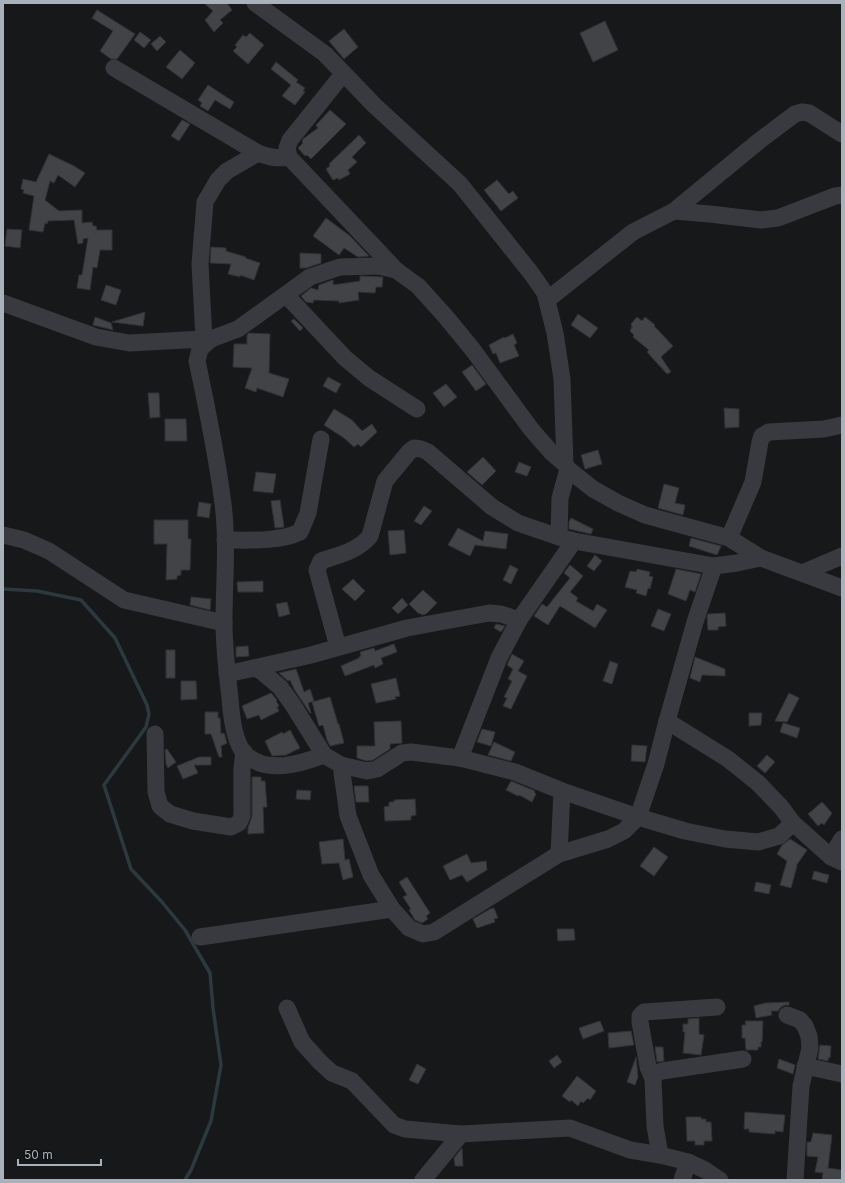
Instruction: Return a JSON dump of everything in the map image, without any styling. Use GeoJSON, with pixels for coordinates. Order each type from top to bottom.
{"type":"FeatureCollection","features":[{"type":"Feature","properties":{"kind":"street"},"geometry":{"type":"LineString","coordinates":[[255,3],[325,54],[374,105],[460,184],[531,273],[545,293],[547,300],[556,334],[562,379],[566,467],[560,498],[566,539],[519,620],[499,658],[460,758]]}},
{"type":"Feature","properties":{"kind":"street"},"geometry":{"type":"LineString","coordinates":[[114,68],[258,153],[271,158],[280,159],[288,157]]}},
{"type":"Feature","properties":{"kind":"street"},"geometry":{"type":"LineString","coordinates":[[344,74],[290,140],[287,148],[288,157],[396,270],[418,286],[473,350],[531,429],[551,452],[566,467],[593,489],[618,503],[645,515],[729,538],[761,558],[842,588]]}},
{"type":"Feature","properties":{"kind":"street"},"geometry":{"type":"LineString","coordinates":[[547,300],[633,232],[674,211],[794,114],[802,112],[809,114],[842,134]]}},
{"type":"Feature","properties":{"kind":"street"},"geometry":{"type":"LineString","coordinates":[[258,153],[227,171],[218,180],[205,202],[200,264],[207,339],[200,349],[197,361],[214,443],[224,505],[224,623],[231,715],[236,736],[244,752],[258,762],[273,766],[306,762],[324,755]]}},
{"type":"Feature","properties":{"kind":"street"},"geometry":{"type":"LineString","coordinates":[[674,211],[760,220],[778,218],[835,196],[842,195]]}},
{"type":"Feature","properties":{"kind":"street"},"geometry":{"type":"LineString","coordinates":[[3,304],[96,337],[116,341],[129,343],[207,339],[238,329],[310,277],[340,267],[378,266],[396,270]]}},
{"type":"Feature","properties":{"kind":"street"},"geometry":{"type":"LineString","coordinates":[[286,295],[345,358],[368,378],[417,409]]}},
{"type":"Feature","properties":{"kind":"street"},"geometry":{"type":"LineString","coordinates":[[729,538],[753,482],[762,436],[769,432],[824,429],[842,425]]}},
{"type":"Feature","properties":{"kind":"street"},"geometry":{"type":"LineString","coordinates":[[225,540],[254,540],[292,536],[300,532],[308,513],[321,439]]}},
{"type":"Feature","properties":{"kind":"street"},"geometry":{"type":"LineString","coordinates":[[338,647],[317,570],[320,561],[355,549],[364,544],[370,536],[385,481],[414,448],[428,452],[492,507],[518,523],[566,539],[714,566],[761,558]]}},
{"type":"Feature","properties":{"kind":"street"},"geometry":{"type":"LineString","coordinates":[[3,535],[24,540],[50,550],[124,600],[224,623]]}},
{"type":"Feature","properties":{"kind":"street"},"geometry":{"type":"LineString","coordinates":[[802,573],[842,556]]}},
{"type":"Feature","properties":{"kind":"street"},"geometry":{"type":"LineString","coordinates":[[341,765],[348,816],[371,875],[392,909],[409,928],[423,934],[434,932],[559,854],[608,839],[624,831],[638,817],[656,764],[695,622],[714,566]]}},
{"type":"Feature","properties":{"kind":"street"},"geometry":{"type":"LineString","coordinates":[[227,674],[311,655],[407,628],[490,613],[501,614],[519,620]]}},
{"type":"Feature","properties":{"kind":"street"},"geometry":{"type":"LineString","coordinates":[[254,668],[261,671],[280,687],[294,705],[324,755],[341,765],[367,771],[377,769],[402,753],[411,752],[460,758],[515,772],[562,791],[638,817],[685,831],[725,839],[758,842],[779,836],[793,823]]}},
{"type":"Feature","properties":{"kind":"street"},"geometry":{"type":"LineString","coordinates":[[667,721],[728,759],[758,783],[781,807],[793,823],[837,860],[842,839]]}},
{"type":"Feature","properties":{"kind":"street"},"geometry":{"type":"LineString","coordinates":[[155,734],[156,792],[160,806],[170,814],[194,820],[231,827],[239,823],[242,816],[242,768],[244,752]]}},
{"type":"Feature","properties":{"kind":"street"},"geometry":{"type":"LineString","coordinates":[[559,854],[562,791]]}},
{"type":"Feature","properties":{"kind":"street"},"geometry":{"type":"LineString","coordinates":[[200,937],[392,909]]}},
{"type":"Feature","properties":{"kind":"street"},"geometry":{"type":"LineString","coordinates":[[660,1155],[655,1126],[653,1079],[648,1067],[640,1016],[644,1012],[717,1007]]}},
{"type":"Feature","properties":{"kind":"street"},"geometry":{"type":"LineString","coordinates":[[287,1008],[302,1042],[320,1062],[332,1072],[352,1081],[394,1125],[405,1129],[461,1134],[570,1128],[630,1150],[688,1162],[705,1170],[720,1180]]}},
{"type":"Feature","properties":{"kind":"street"},"geometry":{"type":"LineString","coordinates":[[787,1015],[800,1020],[805,1026],[809,1036],[810,1048],[801,1086],[796,1180]]}},
{"type":"Feature","properties":{"kind":"street"},"geometry":{"type":"LineString","coordinates":[[653,1079],[656,1073],[662,1071],[743,1059]]}},
{"type":"Feature","properties":{"kind":"street"},"geometry":{"type":"LineString","coordinates":[[805,1066],[842,1074]]}},
{"type":"Feature","properties":{"kind":"street"},"geometry":{"type":"LineString","coordinates":[[423,1180],[461,1134]]}},
{"type":"Feature","properties":{"kind":"street"},"geometry":{"type":"LineString","coordinates":[[682,1180],[688,1162]]}},
{"type":"Feature","properties":{"kind":"building"},"geometry":{"type":"Polygon","coordinates":[[[204,3],[227,3],[232,10],[220,20],[223,23],[214,32],[205,20],[213,11],[204,3]]]}},
{"type":"Feature","properties":{"kind":"building"},"geometry":{"type":"Polygon","coordinates":[[[97,10],[135,34],[117,59],[111,59],[100,51],[113,31],[92,18],[97,10]]]}},
{"type":"Feature","properties":{"kind":"building"},"geometry":{"type":"Polygon","coordinates":[[[605,21],[618,50],[593,62],[580,33],[605,21]]]}},
{"type":"Feature","properties":{"kind":"building"},"geometry":{"type":"Polygon","coordinates":[[[344,29],[358,47],[344,59],[329,41],[344,29]]]}},
{"type":"Feature","properties":{"kind":"building"},"geometry":{"type":"Polygon","coordinates":[[[140,32],[151,40],[144,48],[134,40],[140,32]]]}},
{"type":"Feature","properties":{"kind":"building"},"geometry":{"type":"Polygon","coordinates":[[[250,33],[264,45],[248,64],[233,51],[237,47],[235,45],[243,35],[246,37],[250,33]]]}},
{"type":"Feature","properties":{"kind":"building"},"geometry":{"type":"Polygon","coordinates":[[[160,36],[166,42],[157,51],[151,44],[160,36]]]}},
{"type":"Feature","properties":{"kind":"building"},"geometry":{"type":"Polygon","coordinates":[[[180,50],[195,63],[182,79],[166,67],[180,50]]]}},
{"type":"Feature","properties":{"kind":"building"},"geometry":{"type":"Polygon","coordinates":[[[276,62],[298,80],[296,82],[305,88],[303,91],[305,92],[295,105],[282,96],[291,85],[271,69],[276,62]]]}},
{"type":"Feature","properties":{"kind":"building"},"geometry":{"type":"Polygon","coordinates":[[[208,85],[234,102],[230,109],[215,100],[208,111],[200,106],[202,103],[198,100],[208,85]]]}},
{"type":"Feature","properties":{"kind":"building"},"geometry":{"type":"Polygon","coordinates":[[[330,110],[346,124],[311,159],[307,155],[305,156],[298,148],[303,143],[303,139],[318,128],[316,125],[330,110]]]}},
{"type":"Feature","properties":{"kind":"building"},"geometry":{"type":"Polygon","coordinates":[[[182,120],[190,124],[179,141],[171,136],[182,120]]]}},
{"type":"Feature","properties":{"kind":"building"},"geometry":{"type":"Polygon","coordinates":[[[359,135],[366,143],[352,157],[357,162],[348,170],[350,174],[339,180],[338,178],[333,180],[326,169],[330,166],[329,164],[359,135]]]}},
{"type":"Feature","properties":{"kind":"building"},"geometry":{"type":"Polygon","coordinates":[[[49,154],[85,173],[75,187],[58,175],[54,183],[50,181],[45,200],[59,211],[82,210],[82,223],[92,222],[93,226],[96,226],[97,230],[112,230],[112,250],[100,250],[97,268],[93,267],[90,290],[77,288],[79,275],[82,275],[88,238],[83,239],[83,243],[78,244],[74,220],[48,221],[47,224],[45,223],[43,232],[29,230],[34,196],[23,193],[24,190],[21,189],[23,179],[36,182],[49,154]]]}},
{"type":"Feature","properties":{"kind":"building"},"geometry":{"type":"Polygon","coordinates":[[[497,180],[509,194],[513,191],[518,198],[501,211],[484,190],[497,180]]]}},
{"type":"Feature","properties":{"kind":"building"},"geometry":{"type":"Polygon","coordinates":[[[326,218],[350,236],[369,256],[358,257],[344,248],[339,255],[313,236],[326,218]]]}},
{"type":"Feature","properties":{"kind":"building"},"geometry":{"type":"Polygon","coordinates":[[[7,229],[22,230],[20,248],[5,246],[7,229]]]}},
{"type":"Feature","properties":{"kind":"building"},"geometry":{"type":"Polygon","coordinates":[[[211,247],[226,248],[226,251],[260,263],[254,280],[240,275],[240,277],[228,274],[231,264],[210,263],[211,247]]]}},
{"type":"Feature","properties":{"kind":"building"},"geometry":{"type":"Polygon","coordinates":[[[300,253],[321,254],[321,263],[306,268],[300,268],[300,253]]]}},
{"type":"Feature","properties":{"kind":"building"},"geometry":{"type":"Polygon","coordinates":[[[360,276],[383,277],[382,287],[376,287],[375,293],[358,292],[359,300],[339,303],[339,301],[314,300],[313,303],[306,302],[301,296],[311,288],[318,290],[319,285],[333,280],[333,285],[360,281],[360,276]]]}},
{"type":"Feature","properties":{"kind":"building"},"geometry":{"type":"Polygon","coordinates":[[[106,285],[121,290],[116,305],[101,300],[106,285]]]}},
{"type":"Feature","properties":{"kind":"building"},"geometry":{"type":"Polygon","coordinates":[[[145,312],[143,326],[112,322],[145,312]]]}},
{"type":"Feature","properties":{"kind":"building"},"geometry":{"type":"Polygon","coordinates":[[[578,314],[598,328],[590,338],[571,325],[578,314]]]}},
{"type":"Feature","properties":{"kind":"building"},"geometry":{"type":"Polygon","coordinates":[[[95,317],[111,323],[113,330],[93,325],[95,317]]]}},
{"type":"Feature","properties":{"kind":"building"},"geometry":{"type":"Polygon","coordinates":[[[637,317],[642,321],[645,317],[655,325],[654,326],[673,346],[661,357],[671,372],[667,374],[647,352],[649,350],[633,337],[634,335],[630,331],[632,327],[631,324],[637,317]]]}},
{"type":"Feature","properties":{"kind":"building"},"geometry":{"type":"Polygon","coordinates":[[[294,319],[303,328],[300,331],[291,321],[294,319]]]}},
{"type":"Feature","properties":{"kind":"building"},"geometry":{"type":"Polygon","coordinates":[[[249,333],[270,334],[269,373],[289,379],[283,397],[257,388],[256,392],[245,388],[252,368],[233,367],[234,344],[247,344],[247,335],[249,333]]]}},
{"type":"Feature","properties":{"kind":"building"},"geometry":{"type":"Polygon","coordinates":[[[513,334],[517,343],[514,345],[519,356],[500,363],[496,353],[493,354],[489,345],[513,334]]]}},
{"type":"Feature","properties":{"kind":"building"},"geometry":{"type":"Polygon","coordinates":[[[472,365],[486,384],[476,391],[462,372],[472,365]]]}},
{"type":"Feature","properties":{"kind":"building"},"geometry":{"type":"Polygon","coordinates":[[[328,377],[341,384],[336,393],[323,386],[328,377]]]}},
{"type":"Feature","properties":{"kind":"building"},"geometry":{"type":"Polygon","coordinates":[[[446,384],[457,397],[444,407],[433,393],[446,384]]]}},
{"type":"Feature","properties":{"kind":"building"},"geometry":{"type":"Polygon","coordinates":[[[148,393],[159,393],[160,417],[150,418],[148,393]]]}},
{"type":"Feature","properties":{"kind":"building"},"geometry":{"type":"Polygon","coordinates":[[[724,408],[739,409],[739,427],[725,428],[724,408]]]}},
{"type":"Feature","properties":{"kind":"building"},"geometry":{"type":"Polygon","coordinates":[[[334,409],[352,420],[362,431],[372,424],[377,432],[361,447],[358,444],[354,447],[344,438],[324,425],[334,409]]]}},
{"type":"Feature","properties":{"kind":"building"},"geometry":{"type":"Polygon","coordinates":[[[165,419],[186,419],[187,441],[165,441],[165,419]]]}},
{"type":"Feature","properties":{"kind":"building"},"geometry":{"type":"Polygon","coordinates":[[[598,450],[602,464],[585,469],[581,455],[598,450]]]}},
{"type":"Feature","properties":{"kind":"building"},"geometry":{"type":"Polygon","coordinates":[[[483,457],[496,471],[482,485],[467,472],[483,457]]]}},
{"type":"Feature","properties":{"kind":"building"},"geometry":{"type":"Polygon","coordinates":[[[519,462],[531,467],[527,476],[515,472],[519,462]]]}},
{"type":"Feature","properties":{"kind":"building"},"geometry":{"type":"Polygon","coordinates":[[[256,472],[276,474],[273,493],[253,491],[256,472]]]}},
{"type":"Feature","properties":{"kind":"building"},"geometry":{"type":"Polygon","coordinates":[[[664,484],[679,488],[675,503],[685,505],[683,515],[658,508],[664,484]]]}},
{"type":"Feature","properties":{"kind":"building"},"geometry":{"type":"Polygon","coordinates":[[[280,500],[284,527],[275,528],[271,501],[280,500]]]}},
{"type":"Feature","properties":{"kind":"building"},"geometry":{"type":"Polygon","coordinates":[[[199,502],[211,504],[209,518],[197,516],[199,502]]]}},
{"type":"Feature","properties":{"kind":"building"},"geometry":{"type":"Polygon","coordinates":[[[424,506],[432,511],[421,525],[414,521],[424,506]]]}},
{"type":"Feature","properties":{"kind":"building"},"geometry":{"type":"Polygon","coordinates":[[[571,518],[593,529],[591,534],[569,529],[569,522],[571,518]]]}},
{"type":"Feature","properties":{"kind":"building"},"geometry":{"type":"Polygon","coordinates":[[[154,520],[188,520],[188,539],[191,539],[190,570],[181,570],[181,575],[177,576],[177,579],[166,580],[167,544],[154,544],[154,520]]]}},
{"type":"Feature","properties":{"kind":"building"},"geometry":{"type":"Polygon","coordinates":[[[458,528],[483,541],[485,531],[508,534],[506,549],[475,545],[470,556],[448,545],[458,528]]]}},
{"type":"Feature","properties":{"kind":"building"},"geometry":{"type":"Polygon","coordinates":[[[404,530],[406,553],[390,555],[388,531],[404,530]]]}},
{"type":"Feature","properties":{"kind":"building"},"geometry":{"type":"Polygon","coordinates":[[[691,538],[721,546],[717,555],[689,546],[691,538]]]}},
{"type":"Feature","properties":{"kind":"building"},"geometry":{"type":"Polygon","coordinates":[[[595,555],[602,561],[594,571],[587,566],[595,555]]]}},
{"type":"Feature","properties":{"kind":"building"},"geometry":{"type":"Polygon","coordinates":[[[510,565],[518,569],[511,584],[503,580],[510,565]]]}},
{"type":"Feature","properties":{"kind":"building"},"geometry":{"type":"Polygon","coordinates":[[[570,565],[583,576],[570,592],[578,598],[576,601],[593,611],[597,604],[607,610],[595,628],[560,606],[548,625],[534,616],[542,604],[547,607],[570,578],[564,573],[570,565]]]}},
{"type":"Feature","properties":{"kind":"building"},"geometry":{"type":"Polygon","coordinates":[[[637,569],[650,572],[649,576],[653,577],[650,589],[648,588],[646,596],[636,593],[637,590],[625,587],[630,571],[636,572],[637,569]]]}},
{"type":"Feature","properties":{"kind":"building"},"geometry":{"type":"Polygon","coordinates":[[[676,569],[701,574],[695,592],[690,590],[686,601],[668,594],[676,569]]]}},
{"type":"Feature","properties":{"kind":"building"},"geometry":{"type":"Polygon","coordinates":[[[353,579],[365,591],[355,601],[342,589],[353,579]]]}},
{"type":"Feature","properties":{"kind":"building"},"geometry":{"type":"Polygon","coordinates":[[[263,581],[263,592],[238,592],[237,582],[263,581]]]}},
{"type":"Feature","properties":{"kind":"building"},"geometry":{"type":"Polygon","coordinates":[[[423,590],[437,603],[426,614],[422,615],[409,604],[423,590]]]}},
{"type":"Feature","properties":{"kind":"building"},"geometry":{"type":"Polygon","coordinates":[[[191,597],[211,599],[210,610],[190,605],[191,597]]]}},
{"type":"Feature","properties":{"kind":"building"},"geometry":{"type":"Polygon","coordinates":[[[402,598],[408,605],[398,614],[392,608],[402,598]]]}},
{"type":"Feature","properties":{"kind":"building"},"geometry":{"type":"Polygon","coordinates":[[[287,602],[290,614],[279,617],[276,604],[287,602]]]}},
{"type":"Feature","properties":{"kind":"building"},"geometry":{"type":"Polygon","coordinates":[[[658,609],[671,614],[664,631],[651,626],[658,609]]]}},
{"type":"Feature","properties":{"kind":"building"},"geometry":{"type":"Polygon","coordinates":[[[725,613],[726,626],[718,627],[718,630],[708,630],[708,614],[725,613]]]}},
{"type":"Feature","properties":{"kind":"building"},"geometry":{"type":"Polygon","coordinates":[[[496,624],[505,626],[501,632],[494,628],[496,624]]]}},
{"type":"Feature","properties":{"kind":"building"},"geometry":{"type":"Polygon","coordinates":[[[394,644],[397,652],[381,658],[383,664],[375,668],[374,665],[345,676],[341,666],[359,658],[361,656],[360,652],[374,648],[375,651],[394,644]]]}},
{"type":"Feature","properties":{"kind":"building"},"geometry":{"type":"Polygon","coordinates":[[[248,646],[249,656],[236,657],[236,647],[248,646]]]}},
{"type":"Feature","properties":{"kind":"building"},"geometry":{"type":"Polygon","coordinates":[[[166,650],[175,650],[175,678],[166,678],[166,650]]]}},
{"type":"Feature","properties":{"kind":"building"},"geometry":{"type":"Polygon","coordinates":[[[512,654],[524,661],[518,671],[527,676],[511,709],[503,706],[507,698],[504,697],[512,681],[508,679],[513,669],[507,665],[512,654]]]}},
{"type":"Feature","properties":{"kind":"building"},"geometry":{"type":"Polygon","coordinates":[[[695,657],[725,669],[725,676],[702,675],[700,682],[690,678],[695,657]]]}},
{"type":"Feature","properties":{"kind":"building"},"geometry":{"type":"Polygon","coordinates":[[[610,661],[618,664],[612,684],[603,681],[610,661]]]}},
{"type":"Feature","properties":{"kind":"building"},"geometry":{"type":"Polygon","coordinates":[[[296,669],[304,692],[310,689],[314,701],[308,703],[311,713],[294,689],[290,680],[288,681],[279,673],[296,669]]]}},
{"type":"Feature","properties":{"kind":"building"},"geometry":{"type":"Polygon","coordinates":[[[396,678],[400,696],[395,697],[396,699],[376,703],[371,684],[396,678]]]}},
{"type":"Feature","properties":{"kind":"building"},"geometry":{"type":"Polygon","coordinates":[[[181,681],[196,681],[197,699],[181,700],[181,681]]]}},
{"type":"Feature","properties":{"kind":"building"},"geometry":{"type":"Polygon","coordinates":[[[271,693],[277,700],[276,701],[279,706],[277,707],[279,711],[261,720],[259,715],[247,719],[242,706],[271,693]]]}},
{"type":"Feature","properties":{"kind":"building"},"geometry":{"type":"Polygon","coordinates":[[[789,693],[799,698],[787,722],[775,721],[789,693]]]}},
{"type":"Feature","properties":{"kind":"building"},"geometry":{"type":"Polygon","coordinates":[[[330,697],[344,743],[330,746],[323,725],[319,726],[312,702],[330,697]]]}},
{"type":"Feature","properties":{"kind":"building"},"geometry":{"type":"Polygon","coordinates":[[[205,712],[218,712],[221,734],[224,733],[227,743],[221,746],[222,757],[219,757],[211,734],[205,734],[205,712]]]}},
{"type":"Feature","properties":{"kind":"building"},"geometry":{"type":"Polygon","coordinates":[[[749,713],[762,713],[761,725],[749,726],[749,713]]]}},
{"type":"Feature","properties":{"kind":"building"},"geometry":{"type":"Polygon","coordinates":[[[401,721],[402,743],[390,744],[390,749],[373,760],[367,761],[357,758],[357,746],[375,746],[374,722],[401,721]]]}},
{"type":"Feature","properties":{"kind":"building"},"geometry":{"type":"Polygon","coordinates":[[[783,723],[800,728],[797,738],[780,732],[783,723]]]}},
{"type":"Feature","properties":{"kind":"building"},"geometry":{"type":"Polygon","coordinates":[[[482,729],[495,732],[491,746],[477,742],[482,729]]]}},
{"type":"Feature","properties":{"kind":"building"},"geometry":{"type":"Polygon","coordinates":[[[290,730],[300,748],[286,755],[272,756],[265,741],[282,732],[283,734],[290,730]]]}},
{"type":"Feature","properties":{"kind":"building"},"geometry":{"type":"Polygon","coordinates":[[[494,742],[515,752],[511,761],[488,755],[494,742]]]}},
{"type":"Feature","properties":{"kind":"building"},"geometry":{"type":"Polygon","coordinates":[[[632,745],[647,746],[645,762],[631,761],[632,745]]]}},
{"type":"Feature","properties":{"kind":"building"},"geometry":{"type":"Polygon","coordinates":[[[167,749],[176,762],[168,768],[166,764],[165,750],[167,749]]]}},
{"type":"Feature","properties":{"kind":"building"},"geometry":{"type":"Polygon","coordinates":[[[767,755],[775,762],[765,773],[757,766],[767,755]]]}},
{"type":"Feature","properties":{"kind":"building"},"geometry":{"type":"Polygon","coordinates":[[[199,757],[211,757],[211,765],[194,765],[198,773],[183,779],[177,766],[199,757]]]}},
{"type":"Feature","properties":{"kind":"building"},"geometry":{"type":"Polygon","coordinates":[[[252,777],[261,777],[261,781],[265,781],[267,807],[263,807],[264,833],[248,834],[248,828],[252,816],[252,777]]]}},
{"type":"Feature","properties":{"kind":"building"},"geometry":{"type":"Polygon","coordinates":[[[511,781],[535,791],[534,792],[536,794],[532,802],[506,790],[511,781]]]}},
{"type":"Feature","properties":{"kind":"building"},"geometry":{"type":"Polygon","coordinates":[[[354,786],[368,786],[369,802],[356,802],[354,786]]]}},
{"type":"Feature","properties":{"kind":"building"},"geometry":{"type":"Polygon","coordinates":[[[297,790],[311,791],[310,800],[296,799],[297,790]]]}},
{"type":"Feature","properties":{"kind":"building"},"geometry":{"type":"Polygon","coordinates":[[[415,799],[416,815],[411,816],[411,820],[385,821],[384,807],[389,806],[389,802],[394,802],[394,800],[415,799]]]}},
{"type":"Feature","properties":{"kind":"building"},"geometry":{"type":"Polygon","coordinates":[[[822,802],[832,813],[824,825],[822,823],[818,826],[808,814],[822,802]]]}},
{"type":"Feature","properties":{"kind":"building"},"geometry":{"type":"Polygon","coordinates":[[[343,839],[345,860],[349,859],[353,877],[343,880],[339,863],[322,864],[319,842],[343,839]]]}},
{"type":"Feature","properties":{"kind":"building"},"geometry":{"type":"Polygon","coordinates":[[[790,839],[807,850],[796,866],[791,888],[780,885],[787,861],[777,854],[782,845],[790,839]]]}},
{"type":"Feature","properties":{"kind":"building"},"geometry":{"type":"Polygon","coordinates":[[[654,847],[668,857],[654,876],[640,866],[654,847]]]}},
{"type":"Feature","properties":{"kind":"building"},"geometry":{"type":"Polygon","coordinates":[[[467,854],[471,863],[486,861],[487,870],[467,882],[462,875],[450,880],[443,866],[467,854]]]}},
{"type":"Feature","properties":{"kind":"building"},"geometry":{"type":"Polygon","coordinates":[[[814,871],[829,875],[827,883],[812,879],[814,871]]]}},
{"type":"Feature","properties":{"kind":"building"},"geometry":{"type":"Polygon","coordinates":[[[407,877],[430,913],[426,916],[428,919],[422,923],[415,920],[409,910],[411,909],[403,897],[407,895],[399,882],[407,877]]]}},
{"type":"Feature","properties":{"kind":"building"},"geometry":{"type":"Polygon","coordinates":[[[756,882],[771,885],[769,894],[754,891],[756,882]]]}},
{"type":"Feature","properties":{"kind":"building"},"geometry":{"type":"Polygon","coordinates":[[[494,908],[498,918],[494,919],[495,922],[477,928],[473,919],[494,908]]]}},
{"type":"Feature","properties":{"kind":"building"},"geometry":{"type":"Polygon","coordinates":[[[557,929],[574,929],[575,940],[558,941],[557,929]]]}},
{"type":"Feature","properties":{"kind":"building"},"geometry":{"type":"Polygon","coordinates":[[[789,1002],[789,1005],[781,1007],[778,1011],[771,1011],[772,1015],[756,1018],[754,1006],[765,1003],[789,1002]]]}},
{"type":"Feature","properties":{"kind":"building"},"geometry":{"type":"Polygon","coordinates":[[[699,1018],[699,1034],[704,1035],[701,1055],[683,1053],[685,1032],[683,1032],[683,1024],[688,1024],[688,1019],[699,1018]]]}},
{"type":"Feature","properties":{"kind":"building"},"geometry":{"type":"Polygon","coordinates":[[[600,1021],[604,1031],[583,1039],[579,1028],[600,1021]]]}},
{"type":"Feature","properties":{"kind":"building"},"geometry":{"type":"Polygon","coordinates":[[[745,1021],[763,1021],[762,1042],[761,1047],[758,1047],[758,1050],[746,1050],[745,1038],[742,1038],[742,1025],[746,1025],[745,1021]]]}},
{"type":"Feature","properties":{"kind":"building"},"geometry":{"type":"Polygon","coordinates":[[[631,1031],[634,1045],[609,1048],[608,1033],[631,1031]]]}},
{"type":"Feature","properties":{"kind":"building"},"geometry":{"type":"Polygon","coordinates":[[[820,1045],[831,1046],[830,1058],[828,1058],[828,1061],[818,1059],[820,1045]]]}},
{"type":"Feature","properties":{"kind":"building"},"geometry":{"type":"Polygon","coordinates":[[[655,1047],[663,1047],[664,1061],[657,1062],[655,1047]]]}},
{"type":"Feature","properties":{"kind":"building"},"geometry":{"type":"Polygon","coordinates":[[[557,1055],[562,1062],[554,1068],[549,1061],[557,1055]]]}},
{"type":"Feature","properties":{"kind":"building"},"geometry":{"type":"Polygon","coordinates":[[[636,1057],[638,1077],[635,1085],[627,1082],[636,1057]]]}},
{"type":"Feature","properties":{"kind":"building"},"geometry":{"type":"Polygon","coordinates":[[[779,1059],[795,1065],[793,1074],[777,1068],[779,1059]]]}},
{"type":"Feature","properties":{"kind":"building"},"geometry":{"type":"Polygon","coordinates":[[[417,1064],[426,1069],[418,1084],[409,1080],[417,1064]]]}},
{"type":"Feature","properties":{"kind":"building"},"geometry":{"type":"Polygon","coordinates":[[[577,1076],[596,1091],[590,1100],[588,1098],[583,1103],[581,1101],[578,1106],[571,1100],[570,1102],[562,1096],[577,1076]]]}},
{"type":"Feature","properties":{"kind":"building"},"geometry":{"type":"Polygon","coordinates":[[[745,1112],[785,1115],[783,1132],[775,1131],[775,1134],[749,1132],[749,1129],[744,1129],[745,1112]]]}},
{"type":"Feature","properties":{"kind":"building"},"geometry":{"type":"Polygon","coordinates":[[[686,1117],[701,1117],[701,1119],[706,1119],[706,1122],[711,1122],[712,1141],[704,1141],[704,1145],[695,1145],[695,1141],[687,1141],[686,1117]]]}},
{"type":"Feature","properties":{"kind":"building"},"geometry":{"type":"Polygon","coordinates":[[[813,1133],[832,1135],[828,1168],[842,1170],[842,1180],[822,1180],[823,1173],[815,1172],[818,1157],[807,1156],[807,1142],[811,1142],[813,1133]]]}},
{"type":"Feature","properties":{"kind":"building"},"geometry":{"type":"Polygon","coordinates":[[[462,1148],[463,1166],[455,1166],[454,1158],[462,1148]]]}},
{"type":"Feature","properties":{"kind":"waterway"},"geometry":{"type":"LineString","coordinates":[[3,589],[37,591],[81,600],[115,638],[147,705],[149,714],[146,727],[104,785],[131,869],[162,902],[185,930],[210,973],[221,1065],[211,1121],[191,1170],[185,1180]]}}]}
